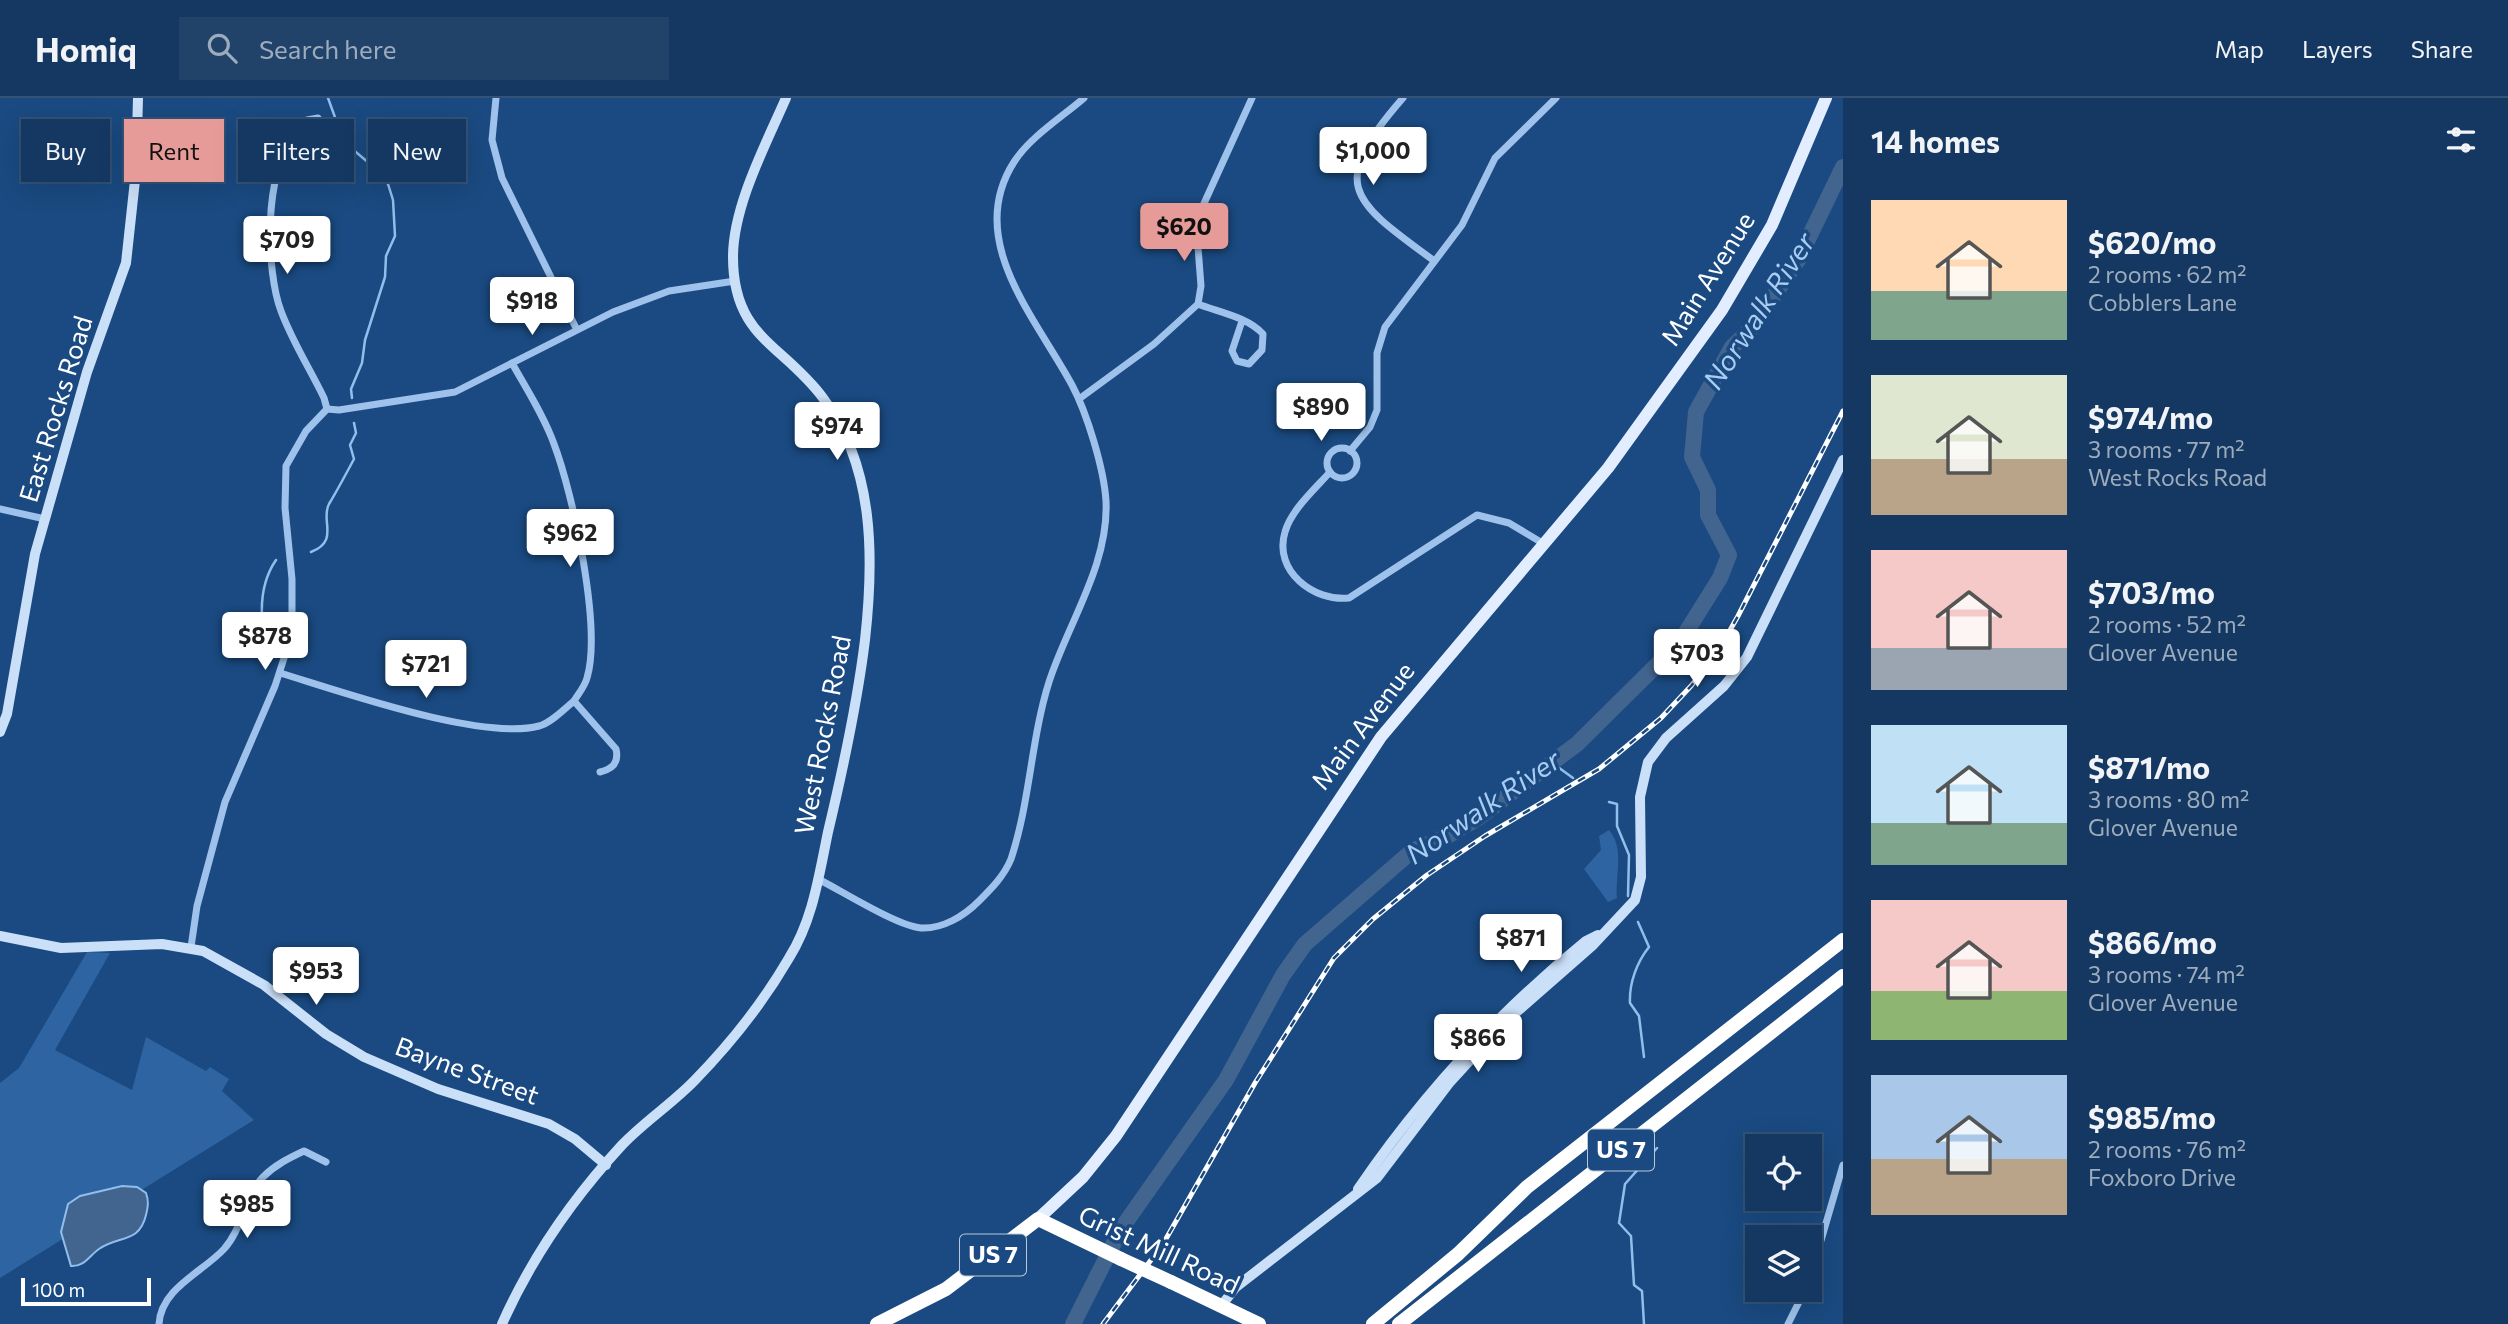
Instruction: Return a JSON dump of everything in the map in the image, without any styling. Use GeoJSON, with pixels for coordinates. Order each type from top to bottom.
{"type":"FeatureCollection","features":[{"type":"Feature","properties":{"kind":"highway","name":"US 7"},"geometry":{"type":"LineString","coordinates":[[1373,1324],[1458,1254],[1527,1187],[1843,940]]}},
{"type":"Feature","properties":{"kind":"highway","name":"US 7"},"geometry":{"type":"LineString","coordinates":[[1399,1324],[1843,976]]}},
{"type":"Feature","properties":{"kind":"highway","name":"Grist Mill Road"},"geometry":{"type":"LineString","coordinates":[[1038,1220],[1259,1324]]}},
{"type":"Feature","properties":{"kind":"highway","name":"Main Avenue"},"geometry":{"type":"LineString","coordinates":[[877,1324],[946,1289],[1038,1220]]}},
{"type":"Feature","properties":{"kind":"main road","name":"Main Avenue"},"geometry":{"type":"LineString","coordinates":[[1038,1220],[1083,1177],[1116,1136],[1381,737],[1544,544],[1654,407],[1736,288],[1780,209],[1826,98]]}},
{"type":"Feature","properties":{"kind":"street","name":"East Rocks Road"},"geometry":{"type":"LineString","coordinates":[[0,732],[9,704],[26,590],[45,519],[87,372],[126,263],[136,171],[138,98]]}},
{"type":"Feature","properties":{"kind":"street"},"geometry":{"type":"LineString","coordinates":[[496,98],[492,140],[502,178],[576,328]]}},
{"type":"Feature","properties":{"kind":"street","name":"West Rocks Road"},"geometry":{"type":"LineString","coordinates":[[502,1324],[538,1254],[606,1165],[630,1138],[696,1080],[772,984],[800,938],[818,879],[850,737],[864,642],[871,537],[862,488],[836,418],[822,397],[753,328],[741,309],[735,281],[733,256],[738,223],[786,98]]}},
{"type":"Feature","properties":{"kind":"street"},"geometry":{"type":"LineString","coordinates":[[818,879],[919,928],[944,924],[970,911],[1005,873],[1017,841],[1048,684],[1105,532],[1106,500],[1102,475],[1079,399],[1013,283],[998,239],[996,210],[1002,186],[1015,160],[1084,98]]}},
{"type":"Feature","properties":{"kind":"street"},"geometry":{"type":"LineString","coordinates":[[1079,399],[1154,344],[1198,304],[1202,286],[1196,222],[1252,98]]}},
{"type":"Feature","properties":{"kind":"street"},"geometry":{"type":"LineString","coordinates":[[1403,98],[1365,145],[1358,165],[1358,184],[1363,202],[1373,215],[1433,260]]}},
{"type":"Feature","properties":{"kind":"street"},"geometry":{"type":"LineString","coordinates":[[1352,452],[1370,427],[1377,410],[1377,353],[1385,327],[1462,225],[1495,158],[1556,98]]}},
{"type":"Feature","properties":{"kind":"street"},"geometry":{"type":"LineString","coordinates":[[276,182],[271,223],[272,274],[280,310],[327,409]]}},
{"type":"Feature","properties":{"kind":"street"},"geometry":{"type":"LineString","coordinates":[[327,409],[339,410],[455,391],[576,328],[669,291],[735,281]]}},
{"type":"Feature","properties":{"kind":"street"},"geometry":{"type":"LineString","coordinates":[[1198,304],[1242,321],[1258,329],[1264,340],[1262,350],[1249,364],[1237,362],[1232,351],[1242,321]]}},
{"type":"Feature","properties":{"kind":"street"},"geometry":{"type":"LineString","coordinates":[[280,673],[437,718],[497,727],[542,726],[574,701],[587,679],[590,656],[588,608],[579,538],[569,487],[554,443],[512,363]]}},
{"type":"Feature","properties":{"kind":"street"},"geometry":{"type":"LineString","coordinates":[[191,947],[197,906],[225,802],[280,673],[292,618],[292,579],[285,508],[286,466],[306,431],[327,409]]}},
{"type":"Feature","properties":{"kind":"street"},"geometry":{"type":"LineString","coordinates":[[1340,448],[1352,452],[1356,467],[1351,474],[1343,478],[1331,472],[1328,461],[1331,454],[1340,448]]}},
{"type":"Feature","properties":{"kind":"street"},"geometry":{"type":"LineString","coordinates":[[1221,1306],[1236,1287],[1377,1178],[1450,1082],[1504,1023],[1592,946],[1635,900],[1639,890],[1640,797],[1648,762],[1666,738],[1724,686],[1747,657],[1843,460]]}},
{"type":"Feature","properties":{"kind":"street"},"geometry":{"type":"LineString","coordinates":[[1331,472],[1290,521],[1283,542],[1288,566],[1296,577],[1324,598],[1349,598],[1478,515],[1509,523],[1544,544]]}},
{"type":"Feature","properties":{"kind":"street"},"geometry":{"type":"LineString","coordinates":[[0,509],[45,519]]}},
{"type":"Feature","properties":{"kind":"street"},"geometry":{"type":"LineString","coordinates":[[574,701],[616,749],[615,764],[600,772]]}},
{"type":"Feature","properties":{"kind":"street","name":"Bayne Street"},"geometry":{"type":"LineString","coordinates":[[0,936],[61,948],[162,944],[191,947],[227,962],[264,985],[326,1034],[365,1057],[438,1090],[549,1124],[575,1139],[606,1165]]}},
{"type":"Feature","properties":{"kind":"street"},"geometry":{"type":"LineString","coordinates":[[159,1324],[159,1313],[169,1298],[231,1241],[261,1179],[286,1160],[304,1151],[326,1162]]}},
{"type":"Feature","properties":{"kind":"street"},"geometry":{"type":"LineString","coordinates":[[1822,1237],[1843,1165]]}},
{"type":"Feature","properties":{"kind":"street"},"geometry":{"type":"LineString","coordinates":[[1788,1324],[1799,1302]]}},
{"type":"Feature","properties":{"kind":"shaded area"},"geometry":{"type":"Polygon","coordinates":[[[1609,830],[1617,845],[1618,862],[1617,898],[1608,902],[1584,869],[1601,850],[1599,836],[1609,830]]]}},
{"type":"Feature","properties":{"kind":"shaded area"},"geometry":{"type":"Polygon","coordinates":[[[87,952],[110,953],[55,1050],[132,1090],[146,1037],[206,1071],[210,1067],[229,1079],[222,1091],[254,1120],[0,1278],[0,1083],[19,1068],[87,952]]]}},
{"type":"Feature","properties":{"kind":"shaded area"},"geometry":{"type":"Polygon","coordinates":[[[122,1186],[137,1187],[146,1193],[148,1207],[139,1231],[99,1249],[83,1263],[71,1266],[61,1232],[68,1204],[80,1196],[122,1186]]]}},
{"type":"Feature","properties":{"kind":"waterway"},"geometry":{"type":"LineString","coordinates":[[328,98],[344,142],[376,169],[388,184],[393,200],[395,236],[386,256],[385,277],[365,340],[362,363],[351,389],[352,398]]}},
{"type":"Feature","properties":{"kind":"waterway","name":"Norwalk River"},"geometry":{"type":"LineString","coordinates":[[1073,1324],[1121,1229],[1226,1080],[1283,975],[1305,944],[1412,851],[1449,835],[1478,818],[1577,744],[1680,642],[1720,578],[1729,555],[1708,515],[1708,490],[1692,457],[1696,412],[1732,347],[1752,328],[1798,260],[1843,167]]}},
{"type":"Feature","properties":{"kind":"waterway"},"geometry":{"type":"LineString","coordinates":[[311,552],[325,542],[329,504],[354,459],[350,445],[356,433],[354,423]]}},
{"type":"Feature","properties":{"kind":"waterway"},"geometry":{"type":"LineString","coordinates":[[267,650],[263,627],[263,592],[276,560]]}},
{"type":"Feature","properties":{"kind":"waterway"},"geometry":{"type":"LineString","coordinates":[[1551,762],[1573,778]]}},
{"type":"Feature","properties":{"kind":"waterway"},"geometry":{"type":"LineString","coordinates":[[1609,802],[1617,804],[1617,826],[1629,855],[1628,896]]}},
{"type":"Feature","properties":{"kind":"waterway"},"geometry":{"type":"LineString","coordinates":[[1638,922],[1649,947],[1635,973],[1630,1003],[1639,1016],[1644,1057]]}},
{"type":"Feature","properties":{"kind":"waterway"},"geometry":{"type":"LineString","coordinates":[[1644,1324],[1642,1291],[1634,1285],[1631,1236],[1619,1223],[1625,1184],[1657,1148]]}},
{"type":"Feature","properties":{"kind":"railway"},"geometry":{"type":"LineString","coordinates":[[1103,1324],[1163,1244],[1255,1083],[1334,958],[1373,919],[1427,875],[1485,836],[1599,769],[1661,718],[1691,686],[1716,655],[1738,616],[1843,411]]}}]}
